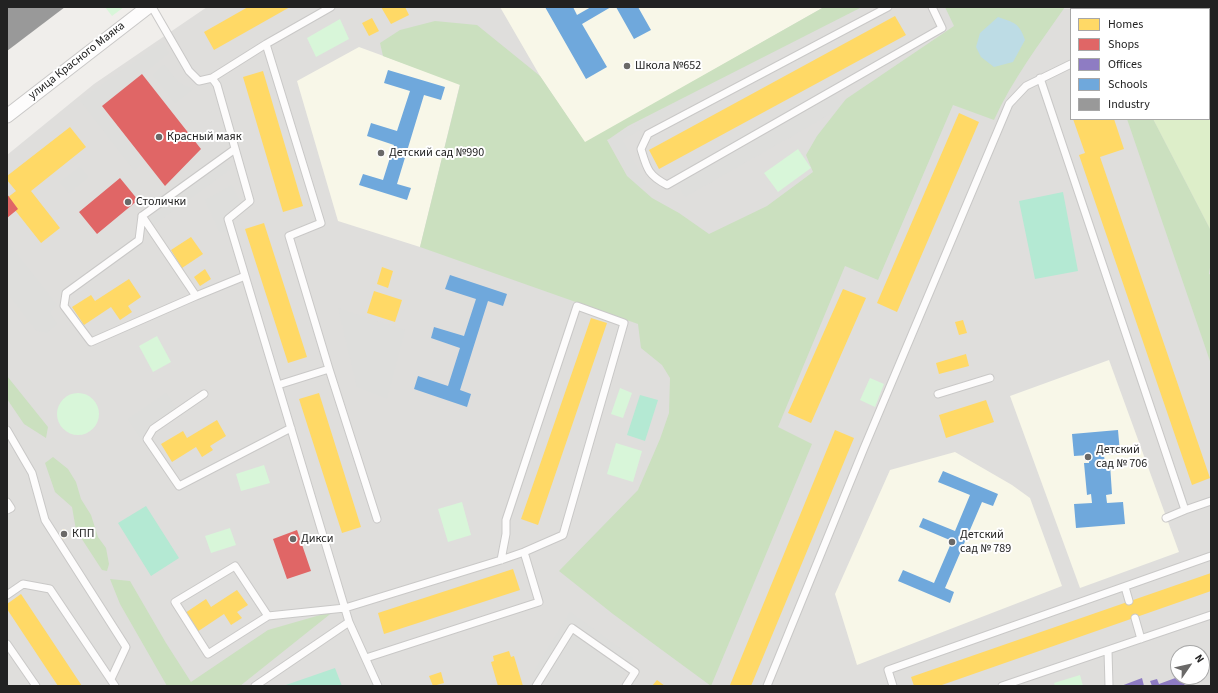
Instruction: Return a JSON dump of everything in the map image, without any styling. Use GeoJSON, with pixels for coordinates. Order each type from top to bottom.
{"type":"FeatureCollection","features":[{"type":"Feature","properties":{"kind":"street","name":"улица Красного Маяка"},"geometry":{"type":"LineString","coordinates":[[7,116],[148,7]]}},
{"type":"Feature","properties":{"kind":"lane"},"geometry":{"type":"LineString","coordinates":[[152,7],[189,71],[199,81],[212,78],[266,44],[332,7]]}},
{"type":"Feature","properties":{"kind":"lane"},"geometry":{"type":"LineString","coordinates":[[888,7],[648,134],[641,149],[647,169],[657,180],[667,185],[942,28],[932,7]]}},
{"type":"Feature","properties":{"kind":"lane"},"geometry":{"type":"LineString","coordinates":[[266,44],[321,223],[289,236],[329,369],[377,519]]}},
{"type":"Feature","properties":{"kind":"lane"},"geometry":{"type":"LineString","coordinates":[[767,686],[861,456],[1009,104],[1026,86],[1070,64]]}},
{"type":"Feature","properties":{"kind":"lane"},"geometry":{"type":"LineString","coordinates":[[212,78],[217,85],[250,201],[228,219],[349,622],[378,686]]}},
{"type":"Feature","properties":{"kind":"lane"},"geometry":{"type":"LineString","coordinates":[[1040,78],[1185,510]]}},
{"type":"Feature","properties":{"kind":"lane"},"geometry":{"type":"LineString","coordinates":[[235,149],[142,216],[139,240],[66,293],[64,306],[91,342],[245,276]]}},
{"type":"Feature","properties":{"kind":"lane"},"geometry":{"type":"LineString","coordinates":[[142,216],[196,296]]}},
{"type":"Feature","properties":{"kind":"lane"},"geometry":{"type":"LineString","coordinates":[[268,616],[235,566],[175,602],[208,654],[268,616],[345,608],[501,560],[524,552],[563,534],[624,323],[577,306],[506,520],[506,534],[501,560]]}},
{"type":"Feature","properties":{"kind":"lane"},"geometry":{"type":"LineString","coordinates":[[278,385],[329,369]]}},
{"type":"Feature","properties":{"kind":"lane"},"geometry":{"type":"LineString","coordinates":[[938,394],[990,378]]}},
{"type":"Feature","properties":{"kind":"lane"},"geometry":{"type":"LineString","coordinates":[[204,394],[153,429],[147,439],[179,486],[291,428]]}},
{"type":"Feature","properties":{"kind":"lane"},"geometry":{"type":"LineString","coordinates":[[7,430],[32,472],[45,520],[126,648],[111,679]]}},
{"type":"Feature","properties":{"kind":"lane"},"geometry":{"type":"LineString","coordinates":[[1166,518],[1211,501]]}},
{"type":"Feature","properties":{"kind":"lane"},"geometry":{"type":"LineString","coordinates":[[7,502],[11,508],[7,510]]}},
{"type":"Feature","properties":{"kind":"lane"},"geometry":{"type":"LineString","coordinates":[[366,658],[539,602],[524,552]]}},
{"type":"Feature","properties":{"kind":"lane"},"geometry":{"type":"LineString","coordinates":[[893,686],[888,670],[1211,556]]}},
{"type":"Feature","properties":{"kind":"lane"},"geometry":{"type":"LineString","coordinates":[[7,595],[23,584],[50,589],[115,686]]}},
{"type":"Feature","properties":{"kind":"lane"},"geometry":{"type":"LineString","coordinates":[[1125,587],[1129,601]]}},
{"type":"Feature","properties":{"kind":"lane"},"geometry":{"type":"LineString","coordinates":[[1002,686],[1211,615]]}},
{"type":"Feature","properties":{"kind":"lane"},"geometry":{"type":"LineString","coordinates":[[1134,618],[1141,639]]}},
{"type":"Feature","properties":{"kind":"lane"},"geometry":{"type":"LineString","coordinates":[[255,686],[349,622]]}},
{"type":"Feature","properties":{"kind":"lane"},"geometry":{"type":"LineString","coordinates":[[536,686],[572,628],[635,672],[626,686]]}},
{"type":"Feature","properties":{"kind":"lane"},"geometry":{"type":"LineString","coordinates":[[7,644],[36,686]]}},
{"type":"Feature","properties":{"kind":"lane"},"geometry":{"type":"LineString","coordinates":[[1108,651],[1109,686]]}},
{"type":"Feature","properties":{"kind":"shaded area"},"geometry":{"type":"Polygon","coordinates":[[[207,7],[1153,7],[1070,8],[1070,120],[1211,120],[1211,686],[7,686],[7,155],[94,84],[207,7]]]}},
{"type":"Feature","properties":{"kind":"shaded area","name":"Школа №652"},"geometry":{"type":"Polygon","coordinates":[[[500,7],[824,7],[585,143],[540,76],[500,7]]]}},
{"type":"Feature","properties":{"kind":"shaded area"},"geometry":{"type":"Polygon","coordinates":[[[162,42],[169,53],[100,107],[143,162],[134,170],[80,100],[162,42]]]}},
{"type":"Feature","properties":{"kind":"shaded area","name":"Детский сад №990"},"geometry":{"type":"Polygon","coordinates":[[[359,47],[460,84],[420,247],[338,221],[297,81],[359,47]]]}},
{"type":"Feature","properties":{"kind":"shaded area"},"geometry":{"type":"Polygon","coordinates":[[[164,65],[178,82],[193,89],[175,103],[153,75],[164,65]]]}},
{"type":"Feature","properties":{"kind":"shaded area"},"geometry":{"type":"Polygon","coordinates":[[[694,92],[698,99],[622,140],[646,184],[636,189],[609,139],[694,92]]]}},
{"type":"Feature","properties":{"kind":"shaded area"},"geometry":{"type":"Polygon","coordinates":[[[835,93],[843,107],[685,197],[677,183],[835,93]]]}},
{"type":"Feature","properties":{"kind":"shaded area"},"geometry":{"type":"Polygon","coordinates":[[[223,158],[231,169],[149,228],[142,216],[223,158]]]}},
{"type":"Feature","properties":{"kind":"shaded area"},"geometry":{"type":"Polygon","coordinates":[[[80,167],[88,177],[69,193],[60,182],[80,167]]]}},
{"type":"Feature","properties":{"kind":"shaded area"},"geometry":{"type":"Polygon","coordinates":[[[232,185],[242,207],[228,219],[231,230],[220,233],[205,200],[232,185]]]}},
{"type":"Feature","properties":{"kind":"shaded area"},"geometry":{"type":"Polygon","coordinates":[[[7,242],[57,305],[51,311],[51,315],[57,324],[46,333],[36,330],[7,292],[7,242]]]}},
{"type":"Feature","properties":{"kind":"shaded area"},"geometry":{"type":"Polygon","coordinates":[[[338,308],[405,330],[387,399],[357,387],[338,308]]]}},
{"type":"Feature","properties":{"kind":"shaded area","name":"Детский сад № 706"},"geometry":{"type":"Polygon","coordinates":[[[1109,360],[1179,552],[1080,588],[1010,396],[1109,360]]]}},
{"type":"Feature","properties":{"kind":"shaded area"},"geometry":{"type":"Polygon","coordinates":[[[166,393],[178,411],[147,439],[142,440],[128,419],[166,393]]]}},
{"type":"Feature","properties":{"kind":"shaded area","name":"Детский сад № 789"},"geometry":{"type":"Polygon","coordinates":[[[955,452],[1012,485],[1030,498],[1062,586],[857,665],[835,594],[890,470],[955,452]]]}},
{"type":"Feature","properties":{"kind":"shaded area"},"geometry":{"type":"Polygon","coordinates":[[[570,612],[633,658],[616,686],[545,686],[548,680],[535,670],[570,612]]]}},
{"type":"Feature","properties":{"kind":"shaded area"},"geometry":{"type":"Polygon","coordinates":[[[1210,662],[1211,686],[1209,686],[1210,685],[1210,662]]]}},
{"type":"Feature","properties":{"kind":"green space"},"geometry":{"type":"Polygon","coordinates":[[[105,7],[124,7],[112,16],[105,7]]]}},
{"type":"Feature","properties":{"kind":"green space"},"geometry":{"type":"Polygon","coordinates":[[[824,7],[862,7],[628,126],[607,140],[627,176],[652,198],[679,213],[709,234],[767,206],[813,172],[806,155],[817,136],[846,99],[954,26],[945,7],[1065,7],[1018,76],[994,120],[953,105],[878,280],[845,266],[778,427],[812,444],[711,686],[613,614],[559,571],[638,490],[660,439],[669,413],[670,378],[662,365],[641,348],[638,324],[420,247],[460,85],[383,56],[380,43],[400,30],[435,21],[477,25],[540,76],[585,142],[824,7]]]}},
{"type":"Feature","properties":{"kind":"green space"},"geometry":{"type":"Polygon","coordinates":[[[340,19],[349,39],[316,57],[307,38],[340,19]]]}},
{"type":"Feature","properties":{"kind":"green space"},"geometry":{"type":"Polygon","coordinates":[[[1210,105],[1211,107],[1211,231],[1154,120],[1210,120],[1210,105]]]}},
{"type":"Feature","properties":{"kind":"green space"},"geometry":{"type":"Polygon","coordinates":[[[1127,120],[1154,120],[1211,231],[1211,261],[1209,274],[1211,275],[1211,364],[1127,120]]]}},
{"type":"Feature","properties":{"kind":"green space"},"geometry":{"type":"Polygon","coordinates":[[[798,149],[811,168],[778,192],[764,173],[798,149]]]}},
{"type":"Feature","properties":{"kind":"green space"},"geometry":{"type":"Polygon","coordinates":[[[1063,192],[1078,271],[1035,279],[1019,201],[1063,192]]]}},
{"type":"Feature","properties":{"kind":"green space"},"geometry":{"type":"Polygon","coordinates":[[[157,336],[171,362],[153,372],[139,346],[157,336]]]}},
{"type":"Feature","properties":{"kind":"green space"},"geometry":{"type":"Polygon","coordinates":[[[7,376],[48,427],[46,438],[24,424],[7,399],[7,376]]]}},
{"type":"Feature","properties":{"kind":"green space"},"geometry":{"type":"Polygon","coordinates":[[[870,378],[884,384],[875,407],[860,400],[870,378]]]}},
{"type":"Feature","properties":{"kind":"green space"},"geometry":{"type":"Polygon","coordinates":[[[620,388],[632,393],[623,418],[611,414],[620,388]]]}},
{"type":"Feature","properties":{"kind":"green space"},"geometry":{"type":"Polygon","coordinates":[[[74,393],[82,393],[90,396],[96,402],[99,414],[96,426],[90,432],[82,435],[74,435],[66,432],[60,426],[57,418],[57,410],[60,402],[66,396],[74,393]]]}},
{"type":"Feature","properties":{"kind":"green space"},"geometry":{"type":"Polygon","coordinates":[[[640,395],[658,400],[645,441],[627,435],[640,395]]]}},
{"type":"Feature","properties":{"kind":"green space"},"geometry":{"type":"Polygon","coordinates":[[[616,443],[642,451],[633,482],[607,474],[616,443]]]}},
{"type":"Feature","properties":{"kind":"green space"},"geometry":{"type":"Polygon","coordinates":[[[53,457],[68,469],[76,482],[81,499],[91,515],[98,537],[106,548],[109,564],[107,571],[102,570],[76,530],[72,507],[55,492],[45,463],[53,457]]]}},
{"type":"Feature","properties":{"kind":"green space"},"geometry":{"type":"Polygon","coordinates":[[[264,465],[270,483],[241,491],[236,474],[264,465]]]}},
{"type":"Feature","properties":{"kind":"green space"},"geometry":{"type":"Polygon","coordinates":[[[462,502],[471,535],[448,542],[438,509],[462,502]]]}},
{"type":"Feature","properties":{"kind":"green space"},"geometry":{"type":"Polygon","coordinates":[[[146,506],[179,558],[151,576],[118,523],[146,506]]]}},
{"type":"Feature","properties":{"kind":"green space"},"geometry":{"type":"Polygon","coordinates":[[[230,528],[236,545],[211,553],[205,536],[230,528]]]}},
{"type":"Feature","properties":{"kind":"green space"},"geometry":{"type":"Polygon","coordinates":[[[110,579],[130,581],[166,643],[191,682],[268,630],[334,611],[240,686],[167,686],[120,604],[110,579]]]}},
{"type":"Feature","properties":{"kind":"green space"},"geometry":{"type":"Polygon","coordinates":[[[335,668],[342,686],[283,686],[335,668]]]}},
{"type":"Feature","properties":{"kind":"green space"},"geometry":{"type":"Polygon","coordinates":[[[1080,675],[1083,686],[1055,686],[1054,683],[1080,675]]]}},
{"type":"Feature","properties":{"kind":"water"},"geometry":{"type":"Polygon","coordinates":[[[998,17],[1018,26],[1025,40],[1013,62],[994,67],[981,57],[976,47],[980,33],[998,17]]]}},
{"type":"Feature","properties":{"kind":"building: Homes"},"geometry":{"type":"Polygon","coordinates":[[[248,7],[290,7],[214,50],[204,32],[248,7]]]}},
{"type":"Feature","properties":{"kind":"building: Homes"},"geometry":{"type":"Polygon","coordinates":[[[381,7],[405,7],[409,15],[391,24],[381,7]]]}},
{"type":"Feature","properties":{"kind":"building: Homes"},"geometry":{"type":"Polygon","coordinates":[[[895,16],[906,35],[659,169],[649,150],[895,16]]]}},
{"type":"Feature","properties":{"kind":"building: Homes"},"geometry":{"type":"Polygon","coordinates":[[[372,18],[379,31],[369,36],[362,23],[372,18]]]}},
{"type":"Feature","properties":{"kind":"building: Homes"},"geometry":{"type":"Polygon","coordinates":[[[263,71],[303,206],[283,212],[243,77],[263,71]]]}},
{"type":"Feature","properties":{"kind":"building: Homes"},"geometry":{"type":"Polygon","coordinates":[[[959,113],[979,122],[897,312],[877,303],[959,113]]]}},
{"type":"Feature","properties":{"kind":"building: Homes"},"geometry":{"type":"Polygon","coordinates":[[[1073,120],[1114,120],[1124,149],[1100,157],[1210,478],[1192,485],[1079,155],[1085,153],[1073,120]]]}},
{"type":"Feature","properties":{"kind":"building: Homes"},"geometry":{"type":"Polygon","coordinates":[[[70,127],[86,147],[31,191],[60,228],[41,243],[7,200],[7,198],[16,191],[7,180],[7,176],[70,127]]]}},
{"type":"Feature","properties":{"kind":"building: Homes"},"geometry":{"type":"Polygon","coordinates":[[[264,223],[307,357],[288,363],[245,229],[264,223]]]}},
{"type":"Feature","properties":{"kind":"building: Homes"},"geometry":{"type":"Polygon","coordinates":[[[191,237],[203,254],[182,268],[171,250],[191,237]]]}},
{"type":"Feature","properties":{"kind":"building: Homes"},"geometry":{"type":"Polygon","coordinates":[[[382,267],[393,271],[388,288],[377,284],[382,267]]]}},
{"type":"Feature","properties":{"kind":"building: Homes"},"geometry":{"type":"Polygon","coordinates":[[[205,269],[211,279],[200,286],[194,277],[205,269]]]}},
{"type":"Feature","properties":{"kind":"building: Homes"},"geometry":{"type":"Polygon","coordinates":[[[129,279],[141,297],[128,306],[132,312],[120,320],[111,307],[84,325],[72,307],[91,295],[95,301],[129,279]]]}},
{"type":"Feature","properties":{"kind":"building: Homes"},"geometry":{"type":"Polygon","coordinates":[[[843,289],[866,298],[811,423],[788,413],[843,289]]]}},
{"type":"Feature","properties":{"kind":"building: Homes"},"geometry":{"type":"Polygon","coordinates":[[[374,291],[402,300],[395,322],[367,313],[374,291]]]}},
{"type":"Feature","properties":{"kind":"building: Homes"},"geometry":{"type":"Polygon","coordinates":[[[591,318],[607,323],[538,525],[521,519],[591,318]]]}},
{"type":"Feature","properties":{"kind":"building: Homes"},"geometry":{"type":"Polygon","coordinates":[[[963,320],[967,333],[959,335],[955,322],[963,320]]]}},
{"type":"Feature","properties":{"kind":"building: Homes"},"geometry":{"type":"Polygon","coordinates":[[[966,354],[969,366],[939,374],[936,363],[966,354]]]}},
{"type":"Feature","properties":{"kind":"building: Homes"},"geometry":{"type":"Polygon","coordinates":[[[319,393],[361,527],[342,533],[299,399],[319,393]]]}},
{"type":"Feature","properties":{"kind":"building: Homes"},"geometry":{"type":"Polygon","coordinates":[[[986,400],[994,422],[946,438],[939,415],[986,400]]]}},
{"type":"Feature","properties":{"kind":"building: Homes"},"geometry":{"type":"Polygon","coordinates":[[[217,420],[226,436],[210,446],[213,450],[202,457],[196,447],[172,462],[161,444],[183,431],[187,438],[217,420]]]}},
{"type":"Feature","properties":{"kind":"building: Homes"},"geometry":{"type":"Polygon","coordinates":[[[835,430],[854,438],[751,686],[731,686],[730,685],[835,430]]]}},
{"type":"Feature","properties":{"kind":"building: Homes","name":"КПП"},"geometry":{"type":"Polygon","coordinates":[[[64,529],[68,536],[63,539],[60,532],[64,529]]]}},
{"type":"Feature","properties":{"kind":"building: Homes"},"geometry":{"type":"Polygon","coordinates":[[[513,569],[520,590],[384,634],[378,613],[513,569]]]}},
{"type":"Feature","properties":{"kind":"building: Homes"},"geometry":{"type":"Polygon","coordinates":[[[1211,573],[1211,591],[939,686],[914,686],[911,677],[1211,573]]]}},
{"type":"Feature","properties":{"kind":"building: Homes"},"geometry":{"type":"Polygon","coordinates":[[[237,590],[248,605],[237,612],[242,618],[231,625],[224,614],[197,632],[185,613],[206,599],[211,607],[237,590]]]}},
{"type":"Feature","properties":{"kind":"building: Homes"},"geometry":{"type":"Polygon","coordinates":[[[21,594],[82,686],[58,686],[7,609],[7,604],[21,594]]]}},
{"type":"Feature","properties":{"kind":"building: Homes"},"geometry":{"type":"Polygon","coordinates":[[[509,651],[511,657],[514,656],[523,686],[498,686],[491,662],[494,661],[493,656],[509,651]]]}},
{"type":"Feature","properties":{"kind":"building: Homes"},"geometry":{"type":"Polygon","coordinates":[[[441,672],[444,683],[433,686],[429,676],[441,672]]]}},
{"type":"Feature","properties":{"kind":"building: Homes"},"geometry":{"type":"Polygon","coordinates":[[[657,680],[665,686],[652,686],[657,680]]]}},
{"type":"Feature","properties":{"kind":"building: Shops","name":"Красный маяк"},"geometry":{"type":"Polygon","coordinates":[[[142,74],[201,149],[165,186],[102,106],[142,74]]]}},
{"type":"Feature","properties":{"kind":"building: Shops"},"geometry":{"type":"Polygon","coordinates":[[[120,178],[138,200],[97,234],[79,212],[120,178]]]}},
{"type":"Feature","properties":{"kind":"building: Shops"},"geometry":{"type":"Polygon","coordinates":[[[7,194],[18,209],[7,218],[7,194]]]}},
{"type":"Feature","properties":{"kind":"building: Shops"},"geometry":{"type":"Polygon","coordinates":[[[297,530],[311,571],[287,579],[273,539],[297,530]]]}},
{"type":"Feature","properties":{"kind":"building: Offices"},"geometry":{"type":"Polygon","coordinates":[[[1142,678],[1144,686],[1121,686],[1142,678]]]}},
{"type":"Feature","properties":{"kind":"building: Offices"},"geometry":{"type":"Polygon","coordinates":[[[1157,679],[1159,684],[1170,680],[1170,685],[1185,686],[1152,686],[1150,681],[1157,679]]]}},
{"type":"Feature","properties":{"kind":"building: Schools"},"geometry":{"type":"Polygon","coordinates":[[[545,7],[573,7],[577,15],[591,7],[611,7],[582,24],[607,67],[586,79],[545,7]]]}},
{"type":"Feature","properties":{"kind":"building: Schools"},"geometry":{"type":"Polygon","coordinates":[[[616,7],[638,7],[651,30],[634,39],[616,7]]]}},
{"type":"Feature","properties":{"kind":"building: Schools"},"geometry":{"type":"Polygon","coordinates":[[[388,70],[445,87],[441,100],[424,95],[397,184],[411,188],[407,200],[359,185],[363,174],[383,180],[394,145],[367,136],[371,123],[397,131],[410,91],[384,83],[388,70]]]}},
{"type":"Feature","properties":{"kind":"building: Schools"},"geometry":{"type":"Polygon","coordinates":[[[450,275],[507,294],[503,306],[488,301],[460,390],[471,394],[467,407],[414,389],[418,376],[448,386],[460,348],[431,338],[434,327],[464,336],[476,299],[445,289],[450,275]]]}},
{"type":"Feature","properties":{"kind":"building: Schools"},"geometry":{"type":"Polygon","coordinates":[[[1118,430],[1120,453],[1104,455],[1105,464],[1110,464],[1112,494],[1106,495],[1107,503],[1123,502],[1125,524],[1076,528],[1074,504],[1092,503],[1091,494],[1087,495],[1084,463],[1089,463],[1089,455],[1074,456],[1072,434],[1118,430]]]}},
{"type":"Feature","properties":{"kind":"building: Schools"},"geometry":{"type":"Polygon","coordinates":[[[943,471],[998,494],[993,506],[982,502],[945,588],[954,592],[950,603],[898,581],[903,570],[934,583],[952,541],[919,527],[923,518],[955,531],[970,495],[938,482],[943,471]]]}},
{"type":"Feature","properties":{"kind":"building: Industry"},"geometry":{"type":"Polygon","coordinates":[[[7,7],[65,7],[7,51],[7,7]]]}},
{"type":"Feature","properties":{"kind":"place","name":"Школа №652"},"geometry":{"type":"Point","coordinates":[627,66]}},
{"type":"Feature","properties":{"kind":"place","name":"Красный маяк"},"geometry":{"type":"Point","coordinates":[159,137]}},
{"type":"Feature","properties":{"kind":"place","name":"Детский сад №990"},"geometry":{"type":"Point","coordinates":[381,153]}},
{"type":"Feature","properties":{"kind":"place","name":"Столички"},"geometry":{"type":"Point","coordinates":[128,202]}},
{"type":"Feature","properties":{"kind":"place","name":"Детский сад № 706"},"geometry":{"type":"Point","coordinates":[1088,457]}},
{"type":"Feature","properties":{"kind":"place","name":"КПП"},"geometry":{"type":"Point","coordinates":[64,534]}},
{"type":"Feature","properties":{"kind":"place","name":"Дикси"},"geometry":{"type":"Point","coordinates":[293,539]}},
{"type":"Feature","properties":{"kind":"place","name":"Детский сад № 789"},"geometry":{"type":"Point","coordinates":[952,542]}}]}
